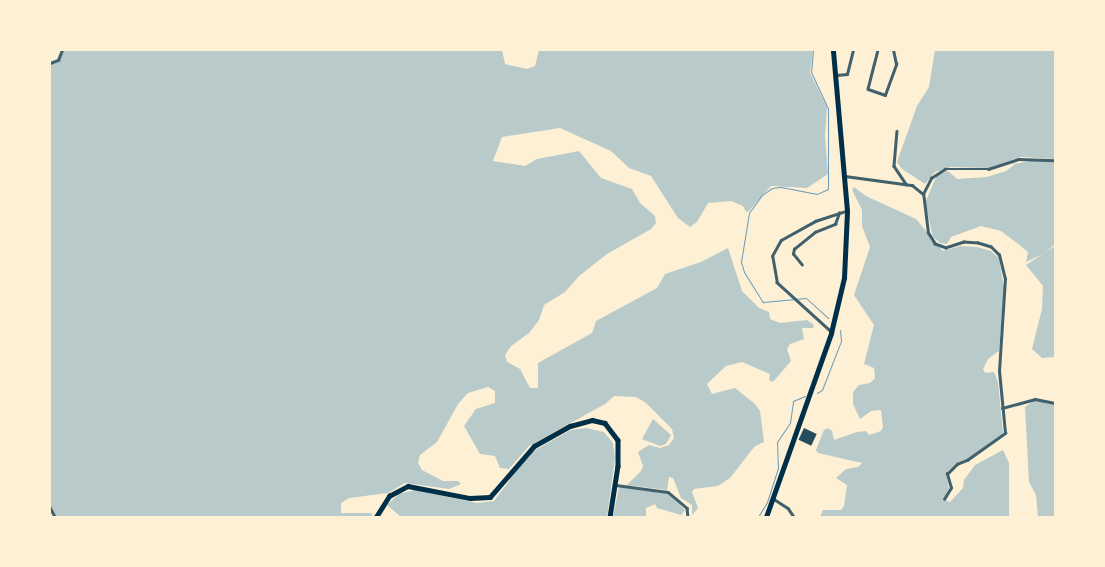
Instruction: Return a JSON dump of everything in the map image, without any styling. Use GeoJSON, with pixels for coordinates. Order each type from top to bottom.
{"type":"FeatureCollection","features":[{"type":"Feature","properties":{"kind":"highway"},"geometry":{"type":"LineString","coordinates":[[766,517],[832,333],[846,264],[847,211],[834,76],[834,50]]}},
{"type":"Feature","properties":{"kind":"highway"},"geometry":{"type":"LineString","coordinates":[[376,517],[389,496],[408,486],[470,498],[490,497],[534,446],[586,421],[605,423],[616,435],[619,447],[616,485],[610,517]]}},
{"type":"Feature","properties":{"kind":"street"},"geometry":{"type":"LineString","coordinates":[[50,63],[58,60],[62,50]]}},
{"type":"Feature","properties":{"kind":"street"},"geometry":{"type":"LineString","coordinates":[[834,76],[847,74],[853,50]]}},
{"type":"Feature","properties":{"kind":"street"},"geometry":{"type":"LineString","coordinates":[[878,50],[868,89],[885,95],[896,62],[893,50]]}},
{"type":"Feature","properties":{"kind":"street"},"geometry":{"type":"LineString","coordinates":[[897,131],[894,166],[906,184],[922,194]]}},
{"type":"Feature","properties":{"kind":"street"},"geometry":{"type":"LineString","coordinates":[[944,499],[951,488],[947,474],[957,464],[1003,436],[999,371],[1005,279],[999,255],[991,247],[978,243],[964,242],[946,248],[935,244],[928,233],[922,194],[931,178],[945,169],[988,169],[1018,159],[1055,160]]}},
{"type":"Feature","properties":{"kind":"street"},"geometry":{"type":"LineString","coordinates":[[845,176],[906,184]]}},
{"type":"Feature","properties":{"kind":"street"},"geometry":{"type":"LineString","coordinates":[[832,333],[777,283],[772,256],[781,240],[815,222],[847,211]]}},
{"type":"Feature","properties":{"kind":"street"},"geometry":{"type":"LineString","coordinates":[[802,265],[793,254],[794,249],[808,236],[834,224],[839,213]]}},
{"type":"Feature","properties":{"kind":"street"},"geometry":{"type":"LineString","coordinates":[[1002,408],[1035,399],[1055,403]]}},
{"type":"Feature","properties":{"kind":"street"},"geometry":{"type":"LineString","coordinates":[[616,485],[668,492],[687,508],[688,517]]}},
{"type":"Feature","properties":{"kind":"street"},"geometry":{"type":"LineString","coordinates":[[774,499],[788,508],[794,517]]}},
{"type":"Feature","properties":{"kind":"street"},"geometry":{"type":"LineString","coordinates":[[50,507],[55,517]]}},
{"type":"Feature","properties":{"kind":"shaded area"},"geometry":{"type":"Polygon","coordinates":[[[64,50],[502,50],[505,64],[527,69],[535,66],[539,50],[813,50],[810,73],[827,107],[825,136],[828,174],[807,188],[771,186],[749,211],[746,212],[743,206],[731,201],[708,203],[697,222],[690,227],[678,218],[651,176],[629,168],[611,151],[560,128],[502,137],[493,161],[525,166],[537,159],[579,151],[601,178],[632,189],[640,203],[655,216],[656,223],[651,229],[607,254],[579,276],[565,292],[544,305],[539,320],[529,333],[511,346],[505,355],[507,362],[520,369],[530,388],[538,388],[538,363],[592,333],[596,321],[657,288],[665,274],[701,262],[728,248],[742,291],[759,308],[769,312],[770,319],[780,323],[807,320],[814,325],[813,328],[802,328],[804,339],[790,344],[787,349],[791,361],[773,382],[769,380],[770,374],[742,362],[726,366],[707,384],[712,394],[735,388],[755,404],[760,411],[764,442],[755,446],[730,478],[718,486],[694,489],[692,492],[698,508],[692,515],[692,505],[681,498],[673,478],[669,477],[667,490],[627,485],[641,471],[643,466],[638,452],[649,445],[660,448],[669,445],[674,438],[672,429],[646,403],[636,397],[614,396],[605,404],[529,446],[509,469],[500,468],[495,456],[480,454],[464,426],[476,409],[495,403],[495,391],[488,387],[468,393],[458,404],[437,442],[420,455],[418,463],[422,470],[443,481],[458,481],[461,484],[449,489],[405,483],[388,493],[349,498],[341,503],[341,513],[371,513],[373,517],[56,517],[50,504],[50,65],[60,60],[64,50]]]}},
{"type":"Feature","properties":{"kind":"shaded area"},"geometry":{"type":"Polygon","coordinates":[[[935,50],[1055,50],[1055,159],[1021,157],[988,168],[951,167],[935,172],[925,184],[902,169],[897,162],[917,106],[929,87],[935,50]]]}},
{"type":"Feature","properties":{"kind":"shaded area"},"geometry":{"type":"Polygon","coordinates":[[[1034,160],[1055,162],[1055,244],[1045,253],[1026,262],[1028,252],[1017,243],[1001,231],[981,226],[951,237],[947,244],[940,243],[933,237],[925,203],[937,175],[948,171],[957,179],[987,177],[1006,171],[1015,164],[1034,160]]]}},
{"type":"Feature","properties":{"kind":"shaded area"},"geometry":{"type":"Polygon","coordinates":[[[854,187],[866,196],[916,219],[943,251],[961,246],[977,247],[991,251],[999,258],[1004,288],[999,351],[988,359],[983,369],[985,373],[994,372],[998,382],[1003,433],[968,459],[956,463],[946,473],[949,489],[943,499],[950,502],[963,488],[964,480],[975,465],[1003,450],[1009,463],[1009,517],[820,517],[823,510],[841,510],[844,506],[847,485],[836,478],[846,469],[858,467],[862,463],[818,453],[816,450],[824,430],[828,428],[832,431],[834,440],[857,432],[866,431],[869,435],[881,431],[883,427],[881,410],[871,411],[860,419],[853,404],[853,392],[859,385],[870,383],[875,378],[874,368],[864,364],[874,325],[854,295],[870,247],[862,226],[862,210],[852,190],[854,187]]]}},
{"type":"Feature","properties":{"kind":"shaded area"},"geometry":{"type":"Polygon","coordinates":[[[1055,246],[1055,357],[1042,358],[1032,349],[1042,309],[1043,286],[1026,265],[1055,246]]]}},
{"type":"Feature","properties":{"kind":"shaded area"},"geometry":{"type":"Polygon","coordinates":[[[1035,400],[1055,404],[1055,517],[1038,517],[1036,495],[1029,482],[1025,407],[1035,400]]]}},
{"type":"Feature","properties":{"kind":"shaded area"},"geometry":{"type":"Polygon","coordinates":[[[653,419],[671,435],[666,444],[660,446],[642,439],[653,419]]]}},
{"type":"Feature","properties":{"kind":"shaded area"},"geometry":{"type":"Polygon","coordinates":[[[586,428],[604,432],[613,443],[615,458],[607,517],[401,517],[387,505],[399,494],[415,490],[477,503],[494,501],[530,453],[571,430],[586,428]]]}},
{"type":"Feature","properties":{"kind":"shaded area"},"geometry":{"type":"Polygon","coordinates":[[[619,487],[668,493],[685,510],[681,515],[657,508],[655,504],[646,508],[646,517],[613,517],[619,487]]]}},
{"type":"Feature","properties":{"kind":"building"},"geometry":{"type":"Polygon","coordinates":[[[804,428],[817,434],[811,446],[799,440],[804,428]]]}},
{"type":"Feature","properties":{"kind":"waterway"},"geometry":{"type":"LineString","coordinates":[[813,50],[811,72],[828,108],[828,189],[817,194],[780,187],[772,188],[762,195],[749,213],[741,262],[744,272],[763,302],[806,298],[828,318]]}},
{"type":"Feature","properties":{"kind":"waterway"},"geometry":{"type":"LineString","coordinates":[[817,393],[822,390],[841,341],[840,330]]}},
{"type":"Feature","properties":{"kind":"waterway"},"geometry":{"type":"LineString","coordinates":[[758,517],[767,502],[778,469],[777,442],[790,423],[793,401],[805,396]]}}]}
